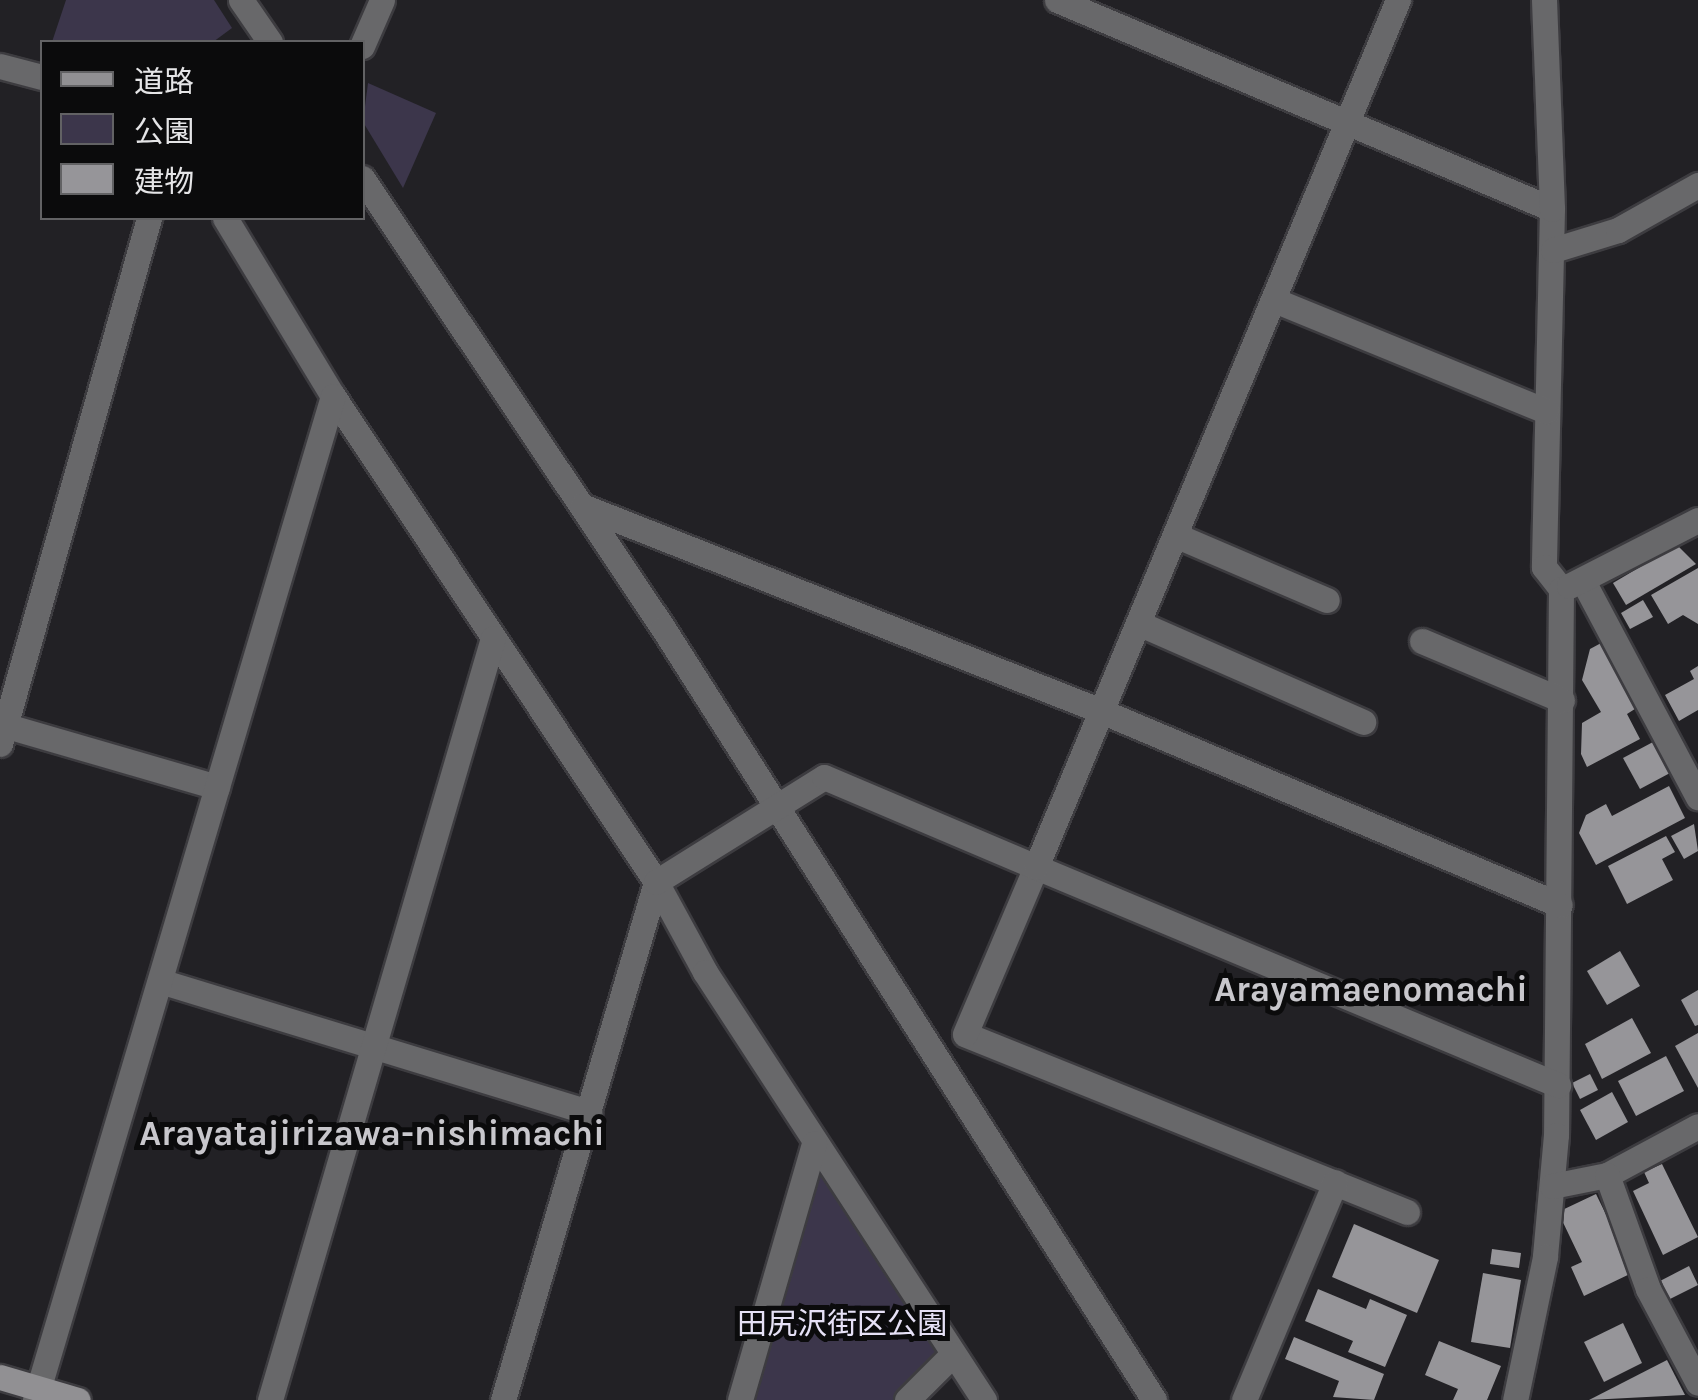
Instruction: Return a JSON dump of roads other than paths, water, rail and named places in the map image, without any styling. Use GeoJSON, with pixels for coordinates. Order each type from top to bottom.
{"type":"FeatureCollection","features":[{"type":"Feature","properties":{"kind":"street"},"geometry":{"type":"LineString","coordinates":[[241,0],[269,40]]}},
{"type":"Feature","properties":{"kind":"street"},"geometry":{"type":"LineString","coordinates":[[365,40],[382,0]]}},
{"type":"Feature","properties":{"kind":"street"},"geometry":{"type":"LineString","coordinates":[[1056,0],[1104,9],[1346,125],[1552,209]]}},
{"type":"Feature","properties":{"kind":"street"},"geometry":{"type":"LineString","coordinates":[[1398,0],[965,1034],[1407,1212]]}},
{"type":"Feature","properties":{"kind":"street"},"geometry":{"type":"LineString","coordinates":[[1544,0],[1553,250],[1544,567],[1572,585],[1698,797]]}},
{"type":"Feature","properties":{"kind":"street"},"geometry":{"type":"LineString","coordinates":[[0,66],[40,76]]}},
{"type":"Feature","properties":{"kind":"street"},"geometry":{"type":"LineString","coordinates":[[365,182],[777,804],[1154,1400]]}},
{"type":"Feature","properties":{"kind":"street"},"geometry":{"type":"LineString","coordinates":[[1553,250],[1618,230],[1698,185]]}},
{"type":"Feature","properties":{"kind":"street"},"geometry":{"type":"LineString","coordinates":[[149,220],[2,731],[218,787]]}},
{"type":"Feature","properties":{"kind":"street"},"geometry":{"type":"LineString","coordinates":[[226,220],[333,396],[656,882],[814,1143],[984,1400]]}},
{"type":"Feature","properties":{"kind":"street"},"geometry":{"type":"LineString","coordinates":[[1274,300],[1546,411]]}},
{"type":"Feature","properties":{"kind":"street"},"geometry":{"type":"LineString","coordinates":[[37,1394],[333,396]]}},
{"type":"Feature","properties":{"kind":"street"},"geometry":{"type":"LineString","coordinates":[[582,506],[1100,711],[1560,905]]}},
{"type":"Feature","properties":{"kind":"street"},"geometry":{"type":"LineString","coordinates":[[1572,585],[1698,520]]}},
{"type":"Feature","properties":{"kind":"street"},"geometry":{"type":"LineString","coordinates":[[1175,535],[1326,600]]}},
{"type":"Feature","properties":{"kind":"street"},"geometry":{"type":"LineString","coordinates":[[1515,1400],[1552,1186],[1558,1084],[1562,700],[1572,585]]}},
{"type":"Feature","properties":{"kind":"street"},"geometry":{"type":"LineString","coordinates":[[1138,623],[1364,722]]}},
{"type":"Feature","properties":{"kind":"street"},"geometry":{"type":"LineString","coordinates":[[270,1400],[493,638]]}},
{"type":"Feature","properties":{"kind":"street"},"geometry":{"type":"LineString","coordinates":[[1422,642],[1562,700]]}},
{"type":"Feature","properties":{"kind":"street"},"geometry":{"type":"LineString","coordinates":[[503,1400],[656,882],[824,777],[1558,1084]]}},
{"type":"Feature","properties":{"kind":"street"},"geometry":{"type":"LineString","coordinates":[[160,981],[589,1112]]}},
{"type":"Feature","properties":{"kind":"street"},"geometry":{"type":"LineString","coordinates":[[1552,1186],[1607,1175],[1698,1126]]}},
{"type":"Feature","properties":{"kind":"street"},"geometry":{"type":"LineString","coordinates":[[740,1400],[814,1143]]}},
{"type":"Feature","properties":{"kind":"street"},"geometry":{"type":"LineString","coordinates":[[1607,1175],[1648,1288],[1698,1383]]}},
{"type":"Feature","properties":{"kind":"street"},"geometry":{"type":"LineString","coordinates":[[1244,1400],[1336,1182]]}},
{"type":"Feature","properties":{"kind":"street"},"geometry":{"type":"LineString","coordinates":[[906,1400],[953,1354]]}},
{"type":"Feature","properties":{"kind":"street"},"geometry":{"type":"LineString","coordinates":[[0,1378],[37,1394],[78,1400]]}},
{"type":"Feature","properties":{"kind":"district","name":"Arayamaenomachi"},"geometry":{"type":"Point","coordinates":[1371,990]}},
{"type":"Feature","properties":{"kind":"district","name":"Arayatajirizawa-nishimachi"},"geometry":{"type":"Point","coordinates":[372,1134]}},
{"type":"Feature","properties":{"kind":"park label","name":"田尻沢街区公園"},"geometry":{"type":"Point","coordinates":[842,1324]}}]}
